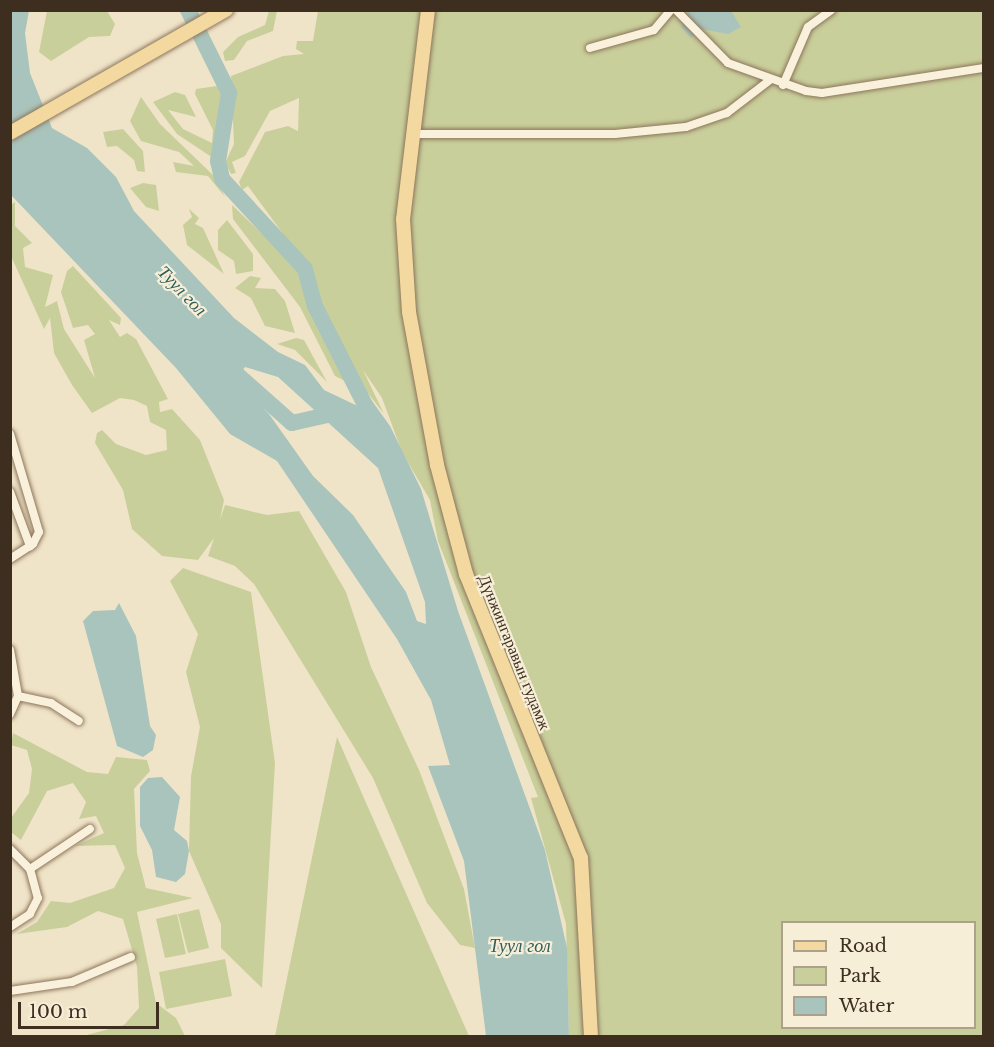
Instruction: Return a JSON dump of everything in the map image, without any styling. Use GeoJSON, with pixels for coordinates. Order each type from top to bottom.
{"type":"FeatureCollection","features":[{"type":"Feature","properties":{"kind":"main road"},"geometry":{"type":"LineString","coordinates":[[10,133],[226,10]]}},
{"type":"Feature","properties":{"kind":"main road","name":"Дүнжингаравын гудамж"},"geometry":{"type":"LineString","coordinates":[[428,10],[412,134],[403,260],[429,425],[480,615],[579,852],[591,1036]]}},
{"type":"Feature","properties":{"kind":"street"},"geometry":{"type":"LineString","coordinates":[[590,48],[654,30],[671,10]]}},
{"type":"Feature","properties":{"kind":"street"},"geometry":{"type":"LineString","coordinates":[[676,10],[728,63],[783,85],[822,93],[984,68]]}},
{"type":"Feature","properties":{"kind":"street"},"geometry":{"type":"LineString","coordinates":[[783,85],[808,27],[831,10]]}},
{"type":"Feature","properties":{"kind":"street"},"geometry":{"type":"LineString","coordinates":[[412,134],[615,134],[686,127],[727,113],[770,80]]}},
{"type":"Feature","properties":{"kind":"street"},"geometry":{"type":"LineString","coordinates":[[10,434],[39,532],[30,546],[10,559]]}},
{"type":"Feature","properties":{"kind":"street"},"geometry":{"type":"LineString","coordinates":[[10,492],[30,546]]}},
{"type":"Feature","properties":{"kind":"street"},"geometry":{"type":"LineString","coordinates":[[10,650],[18,696],[10,714]]}},
{"type":"Feature","properties":{"kind":"street"},"geometry":{"type":"LineString","coordinates":[[18,696],[51,703],[79,721]]}},
{"type":"Feature","properties":{"kind":"street"},"geometry":{"type":"LineString","coordinates":[[30,869],[90,830]]}},
{"type":"Feature","properties":{"kind":"street"},"geometry":{"type":"LineString","coordinates":[[10,849],[30,869],[38,897],[30,914],[10,927]]}},
{"type":"Feature","properties":{"kind":"street"},"geometry":{"type":"LineString","coordinates":[[10,991],[72,982],[131,957]]}},
{"type":"Feature","properties":{"kind":"green space"},"geometry":{"type":"Polygon","coordinates":[[[47,11],[107,11],[115,24],[110,36],[89,37],[51,61],[39,52],[47,11]]]}},
{"type":"Feature","properties":{"kind":"green space"},"geometry":{"type":"Polygon","coordinates":[[[269,11],[277,11],[273,31],[247,41],[234,60],[225,61],[223,52],[238,37],[265,25],[269,11]]]}},
{"type":"Feature","properties":{"kind":"green space"},"geometry":{"type":"Polygon","coordinates":[[[318,11],[983,11],[983,1036],[569,1036],[566,924],[531,798],[538,797],[438,541],[430,500],[402,452],[382,398],[363,370],[384,414],[360,383],[321,305],[311,272],[248,186],[242,190],[239,182],[265,132],[288,126],[298,131],[299,98],[270,111],[245,156],[232,162],[236,173],[231,174],[225,163],[234,144],[231,76],[283,56],[304,54],[296,49],[297,41],[313,41],[318,11]]]}},
{"type":"Feature","properties":{"kind":"green space"},"geometry":{"type":"Polygon","coordinates":[[[217,86],[224,100],[213,158],[177,134],[153,102],[175,92],[185,95],[196,117],[168,110],[183,129],[212,143],[213,130],[195,94],[196,89],[217,86]]]}},
{"type":"Feature","properties":{"kind":"green space"},"geometry":{"type":"Polygon","coordinates":[[[141,97],[160,124],[215,177],[225,197],[208,176],[176,172],[173,162],[194,166],[179,152],[141,141],[130,121],[141,97]]]}},
{"type":"Feature","properties":{"kind":"green space"},"geometry":{"type":"Polygon","coordinates":[[[123,129],[143,151],[145,172],[137,171],[134,160],[117,146],[107,147],[103,132],[123,129]]]}},
{"type":"Feature","properties":{"kind":"green space"},"geometry":{"type":"Polygon","coordinates":[[[143,183],[156,185],[159,211],[146,207],[130,188],[143,183]]]}},
{"type":"Feature","properties":{"kind":"green space"},"geometry":{"type":"Polygon","coordinates":[[[15,202],[15,226],[32,243],[23,248],[25,267],[53,275],[45,307],[57,301],[64,329],[95,378],[84,340],[95,334],[88,325],[73,328],[61,292],[67,271],[73,266],[121,318],[120,325],[109,320],[120,337],[127,333],[136,339],[168,399],[159,402],[160,412],[172,409],[200,440],[224,500],[220,520],[225,505],[267,515],[299,511],[346,592],[371,667],[419,770],[464,889],[475,948],[460,945],[427,903],[373,778],[254,584],[235,566],[208,556],[214,538],[198,560],[162,556],[132,529],[123,490],[95,443],[97,433],[102,430],[116,444],[146,455],[167,450],[166,430],[150,422],[147,406],[134,400],[120,398],[92,413],[72,385],[54,353],[50,318],[44,329],[11,256],[11,205],[15,202]]]}},
{"type":"Feature","properties":{"kind":"green space"},"geometry":{"type":"Polygon","coordinates":[[[232,205],[301,271],[315,320],[347,382],[335,376],[300,307],[233,219],[232,205]]]}},
{"type":"Feature","properties":{"kind":"green space"},"geometry":{"type":"Polygon","coordinates":[[[189,209],[199,218],[195,224],[203,228],[224,274],[187,245],[183,225],[192,217],[189,209]]]}},
{"type":"Feature","properties":{"kind":"green space"},"geometry":{"type":"Polygon","coordinates":[[[227,220],[253,254],[253,271],[236,274],[234,261],[218,250],[218,230],[227,220]]]}},
{"type":"Feature","properties":{"kind":"green space"},"geometry":{"type":"Polygon","coordinates":[[[250,276],[261,278],[255,288],[275,289],[285,301],[295,333],[265,326],[251,298],[235,288],[250,276]]]}},
{"type":"Feature","properties":{"kind":"green space"},"geometry":{"type":"Polygon","coordinates":[[[296,338],[304,340],[327,382],[295,350],[277,344],[296,338]]]}},
{"type":"Feature","properties":{"kind":"green space"},"geometry":{"type":"Polygon","coordinates":[[[183,568],[251,592],[275,763],[262,988],[221,948],[221,924],[189,851],[191,776],[200,727],[186,672],[198,634],[170,581],[183,568]]]}},
{"type":"Feature","properties":{"kind":"green space"},"geometry":{"type":"Polygon","coordinates":[[[13,733],[87,772],[108,774],[116,757],[147,760],[150,771],[134,789],[137,853],[146,888],[193,898],[137,912],[156,1003],[176,1018],[185,1036],[83,1036],[124,1025],[139,1008],[137,967],[123,919],[98,911],[67,927],[17,934],[37,922],[51,901],[70,903],[114,888],[125,868],[115,845],[75,846],[104,833],[96,816],[79,819],[86,802],[73,783],[47,791],[21,840],[11,832],[11,818],[29,793],[32,769],[27,750],[11,745],[13,733]]]}},
{"type":"Feature","properties":{"kind":"green space"},"geometry":{"type":"Polygon","coordinates":[[[337,737],[469,1036],[275,1036],[337,737]]]}},
{"type":"Feature","properties":{"kind":"green space"},"geometry":{"type":"Polygon","coordinates":[[[199,909],[209,948],[188,953],[178,914],[199,909]]]}},
{"type":"Feature","properties":{"kind":"green space"},"geometry":{"type":"Polygon","coordinates":[[[177,914],[186,954],[165,958],[156,919],[177,914]]]}},
{"type":"Feature","properties":{"kind":"green space"},"geometry":{"type":"Polygon","coordinates":[[[225,959],[232,996],[166,1009],[159,972],[225,959]]]}},
{"type":"Feature","properties":{"kind":"water"},"geometry":{"type":"Polygon","coordinates":[[[689,10],[731,11],[741,27],[728,34],[702,29],[691,38],[681,27],[689,10]]]}},
{"type":"Feature","properties":{"kind":"water","name":"Туул гол"},"geometry":{"type":"Polygon","coordinates":[[[10,11],[29,11],[25,33],[30,73],[52,128],[87,148],[116,177],[134,211],[234,318],[278,352],[305,365],[324,390],[364,409],[367,394],[390,426],[421,489],[458,611],[545,850],[567,948],[569,1036],[486,1036],[464,861],[428,766],[450,765],[431,700],[397,639],[277,461],[230,434],[176,368],[11,195],[10,11]],[[245,367],[236,380],[269,414],[313,476],[353,515],[406,592],[417,621],[426,624],[425,602],[378,468],[278,377],[245,367]]]}},
{"type":"Feature","properties":{"kind":"water"},"geometry":{"type":"Polygon","coordinates":[[[119,603],[136,636],[150,726],[156,735],[153,750],[143,757],[117,746],[83,621],[93,611],[115,610],[119,603]]]}},
{"type":"Feature","properties":{"kind":"water"},"geometry":{"type":"Polygon","coordinates":[[[162,777],[180,797],[174,830],[187,841],[189,851],[185,874],[176,882],[156,877],[152,850],[140,826],[140,787],[148,778],[162,777]]]}},
{"type":"Feature","properties":{"kind":"waterway","name":"Туул гол"},"geometry":{"type":"LineString","coordinates":[[188,10],[229,93],[218,161],[222,179],[305,269],[315,306],[371,417]]}},
{"type":"Feature","properties":{"kind":"waterway","name":"Туул гол"},"geometry":{"type":"LineString","coordinates":[[223,362],[292,423],[341,412]]}}]}
